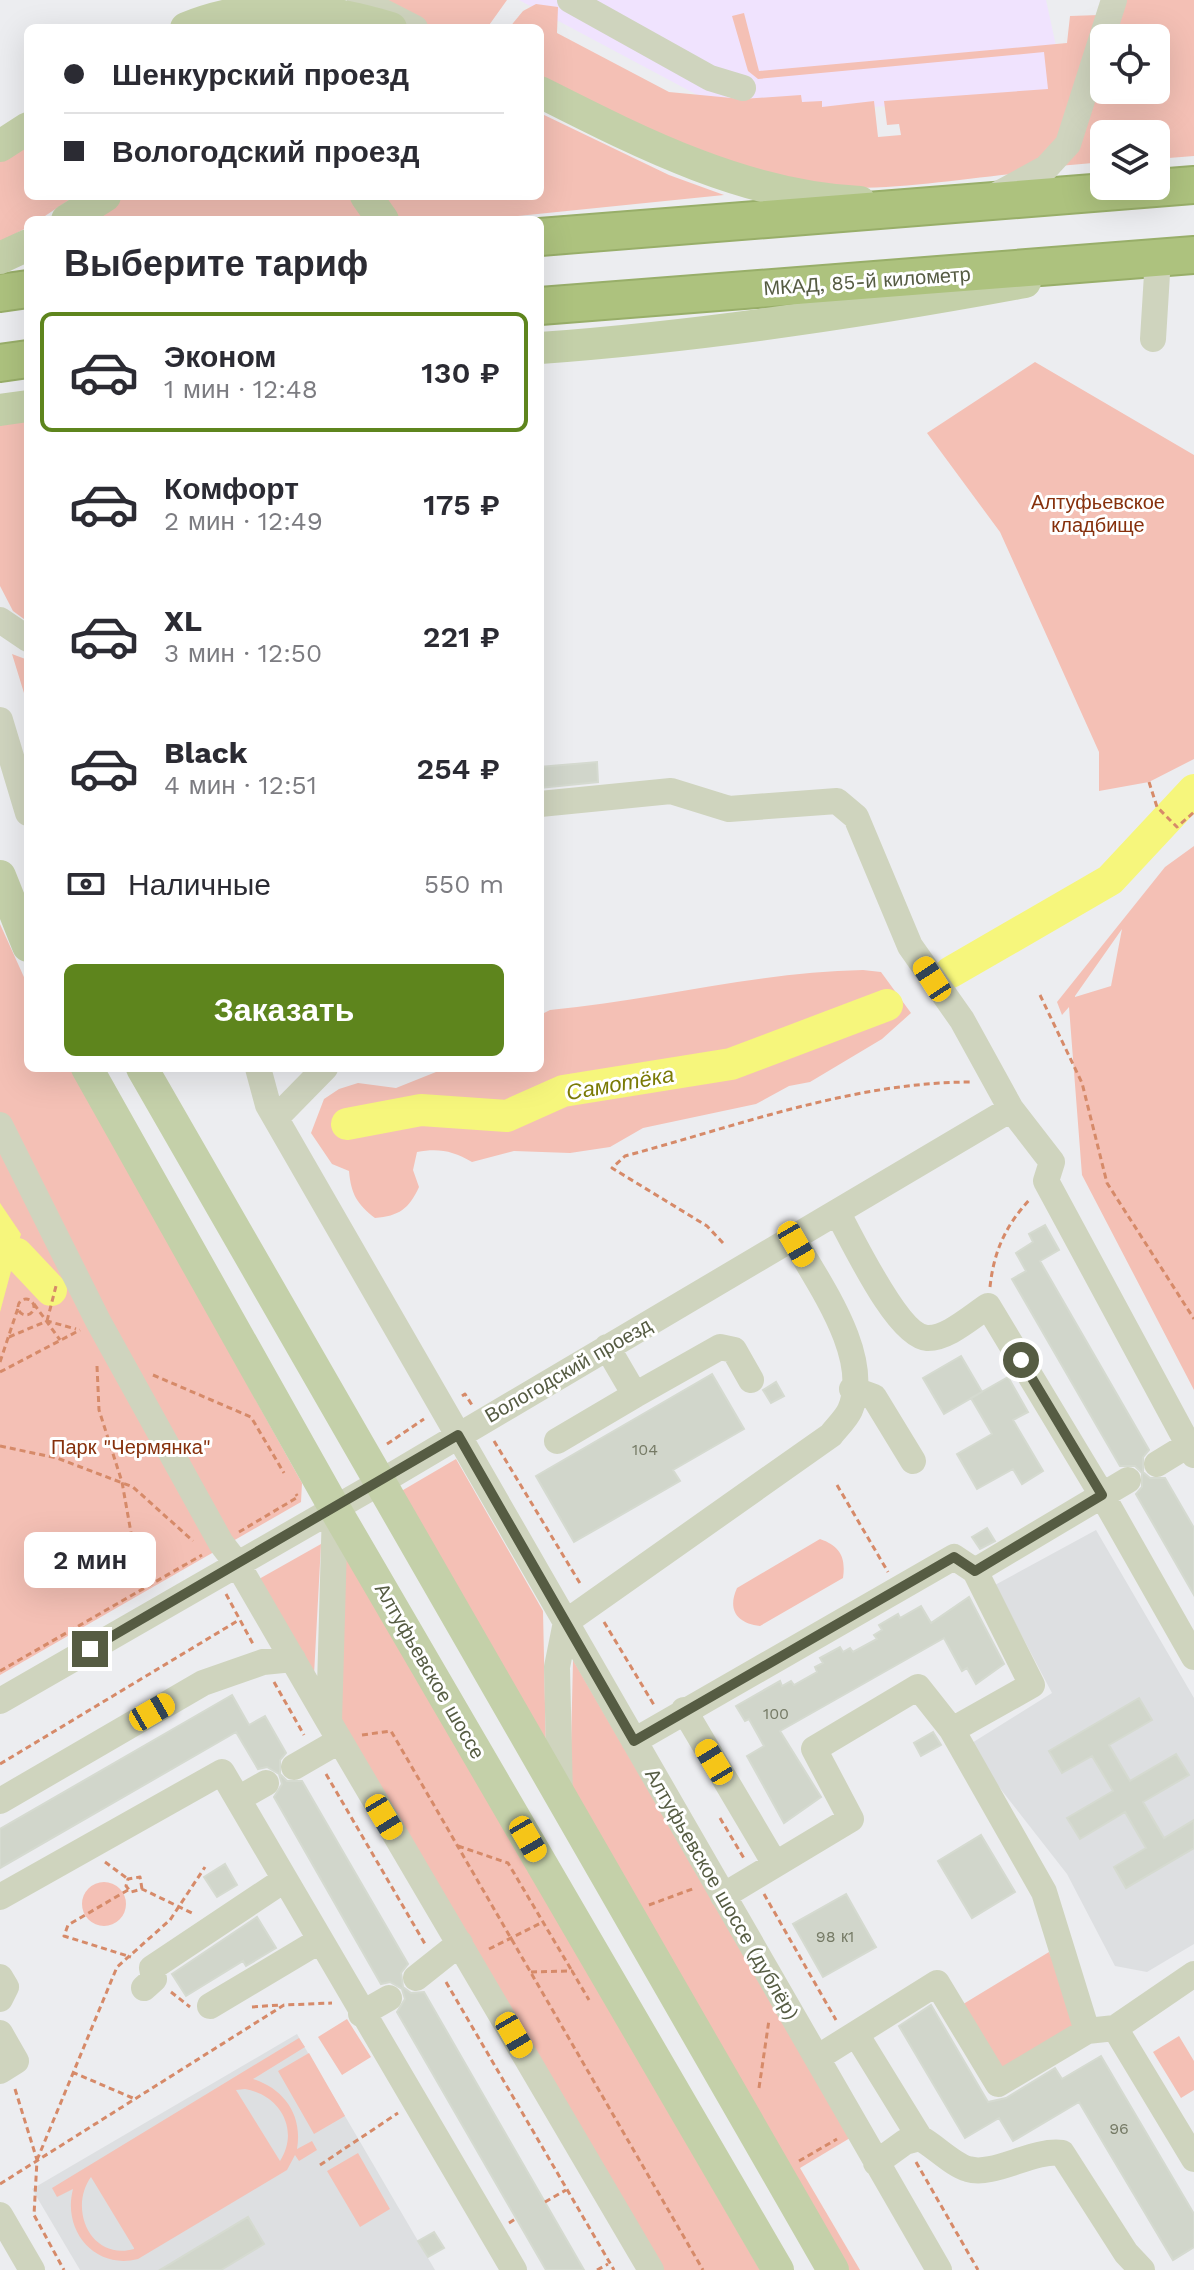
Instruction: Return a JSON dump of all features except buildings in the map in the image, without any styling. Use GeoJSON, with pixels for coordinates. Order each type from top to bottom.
{"type":"FeatureCollection","features":[{"type":"Feature","properties":{"kind":"highway"},"geometry":{"type":"LineString","coordinates":[[544,237],[1194,185]]}},
{"type":"Feature","properties":{"kind":"highway","name":"МКАД, 85-й километр"},"geometry":{"type":"LineString","coordinates":[[544,306],[1194,255]]}},
{"type":"Feature","properties":{"kind":"highway"},"geometry":{"type":"LineString","coordinates":[[0,293],[24,290]]}},
{"type":"Feature","properties":{"kind":"highway"},"geometry":{"type":"LineString","coordinates":[[0,363],[24,360]]}},
{"type":"Feature","properties":{"kind":"main road"},"geometry":{"type":"LineString","coordinates":[[197,24],[232,11],[286,6],[343,14],[377,24]]}},
{"type":"Feature","properties":{"kind":"main road"},"geometry":{"type":"LineString","coordinates":[[544,94],[631,138],[707,170],[785,192],[852,202],[927,206]]}},
{"type":"Feature","properties":{"kind":"main road"},"geometry":{"type":"LineString","coordinates":[[0,146],[24,131]]}},
{"type":"Feature","properties":{"kind":"main road"},"geometry":{"type":"LineString","coordinates":[[73,216],[99,200]]}},
{"type":"Feature","properties":{"kind":"main road"},"geometry":{"type":"LineString","coordinates":[[0,258],[24,247]]}},
{"type":"Feature","properties":{"kind":"main road"},"geometry":{"type":"LineString","coordinates":[[544,348],[692,335],[889,307],[1152,258]]}},
{"type":"Feature","properties":{"kind":"main road"},"geometry":{"type":"LineString","coordinates":[[544,353],[590,344]]}},
{"type":"Feature","properties":{"kind":"main road"},"geometry":{"type":"LineString","coordinates":[[0,410],[24,407]]}},
{"type":"Feature","properties":{"kind":"main road"},"geometry":{"type":"LineString","coordinates":[[0,876],[24,936]]}},
{"type":"Feature","properties":{"kind":"main road","name":"Алтуфьевское шоссе"},"geometry":{"type":"LineString","coordinates":[[89,1072],[335,1509],[778,2270]]}},
{"type":"Feature","properties":{"kind":"main road"},"geometry":{"type":"LineString","coordinates":[[144,1072],[833,2270]]}},
{"type":"Feature","properties":{"kind":"street"},"geometry":{"type":"LineString","coordinates":[[360,0],[407,24]]}},
{"type":"Feature","properties":{"kind":"street"},"geometry":{"type":"LineString","coordinates":[[570,0],[710,78],[743,88]]}},
{"type":"Feature","properties":{"kind":"street"},"geometry":{"type":"LineString","coordinates":[[985,202],[1046,168],[1068,144],[1114,0]]}},
{"type":"Feature","properties":{"kind":"street"},"geometry":{"type":"LineString","coordinates":[[1152,258],[1153,339]]}},
{"type":"Feature","properties":{"kind":"street"},"geometry":{"type":"LineString","coordinates":[[0,620],[24,636]]}},
{"type":"Feature","properties":{"kind":"street"},"geometry":{"type":"LineString","coordinates":[[0,720],[24,800]]}},
{"type":"Feature","properties":{"kind":"street"},"geometry":{"type":"LineString","coordinates":[[544,804],[671,791],[729,809],[837,801],[856,817],[910,946],[962,1020],[1011,1109],[1052,1162],[1046,1181],[1191,1450],[1157,1464]]}},
{"type":"Feature","properties":{"kind":"street"},"geometry":{"type":"LineString","coordinates":[[259,1072],[271,1107]]}},
{"type":"Feature","properties":{"kind":"street"},"geometry":{"type":"LineString","coordinates":[[266,1072],[271,1107]]}},
{"type":"Feature","properties":{"kind":"street"},"geometry":{"type":"LineString","coordinates":[[271,1107],[319,1072]]}},
{"type":"Feature","properties":{"kind":"street","name":"Алтуфьевское шоссе (дублёр)"},"geometry":{"type":"LineString","coordinates":[[271,1107],[939,2270]]}},
{"type":"Feature","properties":{"kind":"street","name":"Вологодский проезд"},"geometry":{"type":"LineString","coordinates":[[0,1701],[335,1509],[837,1212],[871,1198],[1011,1109]]}},
{"type":"Feature","properties":{"kind":"street"},"geometry":{"type":"LineString","coordinates":[[0,1125],[91,1325],[120,1362],[221,1543],[238,1565],[651,2270]]}},
{"type":"Feature","properties":{"kind":"street"},"geometry":{"type":"LineString","coordinates":[[837,1212],[888,1303],[915,1334],[926,1338],[942,1335],[988,1306],[1102,1495],[1194,1657]]}},
{"type":"Feature","properties":{"kind":"street"},"geometry":{"type":"LineString","coordinates":[[560,1797],[557,1667],[566,1622],[831,1435],[850,1410],[854,1370],[850,1343],[793,1238]]}},
{"type":"Feature","properties":{"kind":"street"},"geometry":{"type":"LineString","coordinates":[[607,1347],[635,1395]]}},
{"type":"Feature","properties":{"kind":"street"},"geometry":{"type":"LineString","coordinates":[[557,1441],[720,1347],[734,1350],[751,1380]]}},
{"type":"Feature","properties":{"kind":"street"},"geometry":{"type":"LineString","coordinates":[[852,1389],[874,1397],[913,1461]]}},
{"type":"Feature","properties":{"kind":"street"},"geometry":{"type":"LineString","coordinates":[[975,1571],[1128,1480]]}},
{"type":"Feature","properties":{"kind":"street"},"geometry":{"type":"LineString","coordinates":[[294,1767],[334,1732],[335,1509]]}},
{"type":"Feature","properties":{"kind":"street"},"geometry":{"type":"LineString","coordinates":[[634,1741],[954,1557],[975,1571],[1032,1685],[952,1730]]}},
{"type":"Feature","properties":{"kind":"street"},"geometry":{"type":"LineString","coordinates":[[0,1801],[203,1683],[263,1662],[293,1659]]}},
{"type":"Feature","properties":{"kind":"street"},"geometry":{"type":"LineString","coordinates":[[718,1888],[765,1870],[851,1819],[814,1749],[918,1687],[952,1730],[1044,1892],[1087,2031]]}},
{"type":"Feature","properties":{"kind":"street"},"geometry":{"type":"LineString","coordinates":[[674,1716],[765,1870]]}},
{"type":"Feature","properties":{"kind":"street"},"geometry":{"type":"LineString","coordinates":[[0,1897],[222,1772],[514,2270]]}},
{"type":"Feature","properties":{"kind":"street"},"geometry":{"type":"LineString","coordinates":[[238,1799],[266,1783]]}},
{"type":"Feature","properties":{"kind":"street"},"geometry":{"type":"LineString","coordinates":[[142,1971],[284,1880]]}},
{"type":"Feature","properties":{"kind":"street"},"geometry":{"type":"LineString","coordinates":[[210,2006],[319,1941]]}},
{"type":"Feature","properties":{"kind":"street"},"geometry":{"type":"LineString","coordinates":[[416,1978],[464,1950]]}},
{"type":"Feature","properties":{"kind":"street"},"geometry":{"type":"LineString","coordinates":[[817,2058],[937,1983],[998,2084],[1087,2031],[1115,2028],[1194,1974]]}},
{"type":"Feature","properties":{"kind":"street"},"geometry":{"type":"LineString","coordinates":[[0,1977],[6,1987],[0,1999]]}},
{"type":"Feature","properties":{"kind":"street"},"geometry":{"type":"LineString","coordinates":[[358,2008],[389,1998]]}},
{"type":"Feature","properties":{"kind":"street"},"geometry":{"type":"LineString","coordinates":[[1115,2028],[1194,2159]]}},
{"type":"Feature","properties":{"kind":"street"},"geometry":{"type":"LineString","coordinates":[[0,2033],[16,2061],[4,2069]]}},
{"type":"Feature","properties":{"kind":"street"},"geometry":{"type":"LineString","coordinates":[[852,2037],[912,2140],[942,2150],[959,2166],[973,2171],[1049,2152],[1062,2153],[1126,2253],[1142,2270]]}},
{"type":"Feature","properties":{"kind":"street"},"geometry":{"type":"LineString","coordinates":[[876,2163],[912,2140]]}},
{"type":"Feature","properties":{"kind":"street"},"geometry":{"type":"LineString","coordinates":[[4,2230],[32,2270]]}},
{"type":"Feature","properties":{"kind":"path"},"geometry":{"type":"LineString","coordinates":[[1149,782],[1157,807],[1175,825],[1194,812]]}},
{"type":"Feature","properties":{"kind":"path"},"geometry":{"type":"LineString","coordinates":[[1040,995],[1082,1083],[1107,1183],[1194,1319]]}},
{"type":"Feature","properties":{"kind":"path"},"geometry":{"type":"LineString","coordinates":[[723,1243],[707,1226],[612,1168],[625,1156],[876,1089],[933,1082],[981,1085]]}},
{"type":"Feature","properties":{"kind":"path"},"geometry":{"type":"LineString","coordinates":[[988,1306],[992,1265],[1008,1222],[1046,1181]]}},
{"type":"Feature","properties":{"kind":"path"},"geometry":{"type":"LineString","coordinates":[[0,1362],[18,1308],[24,1299],[34,1304],[60,1340]]}},
{"type":"Feature","properties":{"kind":"path"},"geometry":{"type":"LineString","coordinates":[[18,1308],[28,1315],[34,1304]]}},
{"type":"Feature","properties":{"kind":"path"},"geometry":{"type":"LineString","coordinates":[[9,1337],[47,1321],[91,1325]]}},
{"type":"Feature","properties":{"kind":"path"},"geometry":{"type":"LineString","coordinates":[[0,1372],[91,1325]]}},
{"type":"Feature","properties":{"kind":"path"},"geometry":{"type":"LineString","coordinates":[[91,1325],[99,1410],[122,1482],[141,1590]]}},
{"type":"Feature","properties":{"kind":"path"},"geometry":{"type":"LineString","coordinates":[[120,1362],[251,1417],[298,1497],[221,1543]]}},
{"type":"Feature","properties":{"kind":"path"},"geometry":{"type":"LineString","coordinates":[[454,1401],[465,1394],[474,1408]]}},
{"type":"Feature","properties":{"kind":"path"},"geometry":{"type":"LineString","coordinates":[[384,1446],[427,1417]]}},
{"type":"Feature","properties":{"kind":"path"},"geometry":{"type":"LineString","coordinates":[[492,1439],[594,1605],[674,1716]]}},
{"type":"Feature","properties":{"kind":"path"},"geometry":{"type":"LineString","coordinates":[[0,1446],[57,1458],[133,1487],[207,1552],[0,1671]]}},
{"type":"Feature","properties":{"kind":"path"},"geometry":{"type":"LineString","coordinates":[[837,1485],[898,1589]]}},
{"type":"Feature","properties":{"kind":"path"},"geometry":{"type":"LineString","coordinates":[[0,1764],[239,1620]]}},
{"type":"Feature","properties":{"kind":"path"},"geometry":{"type":"LineString","coordinates":[[718,1813],[765,1870],[852,2037]]}},
{"type":"Feature","properties":{"kind":"path"},"geometry":{"type":"LineString","coordinates":[[458,1846],[508,1863],[589,2000]]}},
{"type":"Feature","properties":{"kind":"path"},"geometry":{"type":"LineString","coordinates":[[142,1971],[178,1906],[205,1867]]}},
{"type":"Feature","properties":{"kind":"path"},"geometry":{"type":"LineString","coordinates":[[133,1876],[143,1881],[142,1889],[136,1893],[128,1890],[126,1882],[133,1876]]}},
{"type":"Feature","properties":{"kind":"path"},"geometry":{"type":"LineString","coordinates":[[646,1907],[718,1888]]}},
{"type":"Feature","properties":{"kind":"path"},"geometry":{"type":"LineString","coordinates":[[142,1889],[217,1924]]}},
{"type":"Feature","properties":{"kind":"path"},"geometry":{"type":"LineString","coordinates":[[128,1890],[68,1925],[64,1936],[142,1971]]}},
{"type":"Feature","properties":{"kind":"path"},"geometry":{"type":"LineString","coordinates":[[464,1950],[543,1922]]}},
{"type":"Feature","properties":{"kind":"path"},"geometry":{"type":"LineString","coordinates":[[64,2270],[34,2215],[37,2160],[117,1967],[142,1971]]}},
{"type":"Feature","properties":{"kind":"path"},"geometry":{"type":"LineString","coordinates":[[531,1972],[572,1971]]}},
{"type":"Feature","properties":{"kind":"path"},"geometry":{"type":"LineString","coordinates":[[758,2091],[774,1985]]}},
{"type":"Feature","properties":{"kind":"path"},"geometry":{"type":"LineString","coordinates":[[0,2184],[284,2005],[358,2008]]}},
{"type":"Feature","properties":{"kind":"path"},"geometry":{"type":"LineString","coordinates":[[4,2069],[37,2160]]}},
{"type":"Feature","properties":{"kind":"path"},"geometry":{"type":"LineString","coordinates":[[72,2072],[135,2099]]}},
{"type":"Feature","properties":{"kind":"path"},"geometry":{"type":"LineString","coordinates":[[320,2165],[415,2102]]}},
{"type":"Feature","properties":{"kind":"path"},"geometry":{"type":"LineString","coordinates":[[791,2166],[857,2128]]}},
{"type":"Feature","properties":{"kind":"path"},"geometry":{"type":"LineString","coordinates":[[912,2140],[978,2270]]}},
{"type":"Feature","properties":{"kind":"path"},"geometry":{"type":"LineString","coordinates":[[545,2202],[567,2189]]}},
{"type":"Feature","properties":{"kind":"path"},"geometry":{"type":"LineString","coordinates":[[597,2270],[609,2263]]}},
{"type":"Feature","properties":{"kind":"shaded area"},"geometry":{"type":"Polygon","coordinates":[[[519,0],[1046,0],[1067,97],[733,114],[519,0]]]}},
{"type":"Feature","properties":{"kind":"shaded area"},"geometry":{"type":"Polygon","coordinates":[[[0,1203],[21,1234],[0,1312],[0,1203]]]}},
{"type":"Feature","properties":{"kind":"shaded area"},"geometry":{"type":"Polygon","coordinates":[[[1096,1530],[1194,1698],[1194,1944],[1147,1972],[1115,1966],[1067,1874],[967,1746],[1052,1693],[995,1585],[1096,1530]]]}},
{"type":"Feature","properties":{"kind":"shaded area"},"geometry":{"type":"Polygon","coordinates":[[[297,2034],[435,2270],[80,2270],[32,2189],[297,2034]]]}},
{"type":"Feature","properties":{"kind":"green space"},"geometry":{"type":"Polygon","coordinates":[[[373,0],[507,0],[490,24],[420,24],[373,0]]]}},
{"type":"Feature","properties":{"kind":"green space"},"geometry":{"type":"Polygon","coordinates":[[[1124,0],[1194,0],[1194,156],[1170,158],[1170,120],[1090,120],[1090,163],[1059,166],[1090,83],[1090,104],[1170,104],[1170,24],[1113,24],[1124,0]]]}},
{"type":"Feature","properties":{"kind":"green space"},"geometry":{"type":"Polygon","coordinates":[[[536,4],[558,7],[557,33],[669,92],[742,99],[801,95],[802,102],[822,101],[822,107],[874,101],[878,137],[901,135],[899,124],[887,125],[884,101],[1048,89],[1044,52],[758,79],[748,71],[732,16],[744,13],[759,71],[1067,43],[1070,16],[1099,15],[1096,24],[1090,24],[1090,42],[1059,137],[1025,173],[857,188],[806,184],[736,166],[670,140],[544,81],[544,24],[512,24],[523,11],[536,4]]]}},
{"type":"Feature","properties":{"kind":"green space"},"geometry":{"type":"Polygon","coordinates":[[[544,115],[669,175],[724,195],[518,216],[92,216],[118,200],[544,200],[544,115]]]}},
{"type":"Feature","properties":{"kind":"green space"},"geometry":{"type":"Polygon","coordinates":[[[24,143],[24,200],[69,200],[45,216],[24,216],[24,229],[0,242],[0,160],[24,143]]]}},
{"type":"Feature","properties":{"kind":"green space","name":"Алтуфьевское кладбище"},"geometry":{"type":"Polygon","coordinates":[[[1035,362],[1194,455],[1194,759],[1149,782],[1099,791],[1099,752],[1000,532],[927,433],[1035,362]]]}},
{"type":"Feature","properties":{"kind":"green space"},"geometry":{"type":"Polygon","coordinates":[[[24,415],[24,619],[13,611],[0,586],[0,418],[24,415]]]}},
{"type":"Feature","properties":{"kind":"green space"},"geometry":{"type":"Polygon","coordinates":[[[12,654],[24,658],[24,693],[12,654]]]}},
{"type":"Feature","properties":{"kind":"green space"},"geometry":{"type":"Polygon","coordinates":[[[1194,846],[1194,1390],[1082,1175],[1069,1007],[1062,1015],[1057,1002],[1165,867],[1194,846]],[[1122,929],[1075,997],[1111,986],[1122,929]]]}},
{"type":"Feature","properties":{"kind":"green space","name":"Парк \"Чермянка\""},"geometry":{"type":"Polygon","coordinates":[[[0,924],[24,977],[24,1072],[73,1072],[302,1483],[301,1502],[0,1675],[0,924]]]}},
{"type":"Feature","properties":{"kind":"green space"},"geometry":{"type":"Polygon","coordinates":[[[823,972],[881,972],[911,1013],[882,1039],[810,1082],[789,1086],[756,1104],[643,1128],[610,1147],[570,1153],[514,1151],[472,1162],[446,1151],[417,1152],[413,1170],[419,1187],[411,1201],[402,1210],[375,1218],[356,1198],[349,1171],[332,1164],[311,1133],[324,1099],[339,1089],[358,1083],[396,1088],[436,1072],[544,1072],[544,1013],[550,1010],[823,972]]]}},
{"type":"Feature","properties":{"kind":"green space"},"geometry":{"type":"Polygon","coordinates":[[[456,1459],[543,1611],[546,1750],[398,1493],[456,1459]]]}},
{"type":"Feature","properties":{"kind":"green space"},"geometry":{"type":"Polygon","coordinates":[[[820,1539],[840,1553],[843,1578],[760,1626],[745,1622],[736,1614],[733,1603],[737,1588],[820,1539]]]}},
{"type":"Feature","properties":{"kind":"green space"},"geometry":{"type":"Polygon","coordinates":[[[321,1544],[314,1675],[259,1579],[321,1544]]]}},
{"type":"Feature","properties":{"kind":"green space"},"geometry":{"type":"Polygon","coordinates":[[[346,1556],[760,2270],[658,2270],[339,1720],[346,1556]]]}},
{"type":"Feature","properties":{"kind":"green space"},"geometry":{"type":"Polygon","coordinates":[[[573,1660],[850,2138],[800,2168],[860,2270],[847,2270],[570,1790],[573,1660]]]}},
{"type":"Feature","properties":{"kind":"green space"},"geometry":{"type":"Polygon","coordinates":[[[104,1882],[120,1888],[126,1904],[120,1920],[104,1926],[88,1920],[82,1904],[88,1888],[104,1882]]]}},
{"type":"Feature","properties":{"kind":"green space"},"geometry":{"type":"Polygon","coordinates":[[[1049,1952],[1079,2025],[999,2071],[960,2006],[1049,1952]]]}},
{"type":"Feature","properties":{"kind":"green space"},"geometry":{"type":"Polygon","coordinates":[[[347,2019],[371,2057],[342,2075],[318,2037],[347,2019]]]}},
{"type":"Feature","properties":{"kind":"green space"},"geometry":{"type":"Polygon","coordinates":[[[1179,2036],[1194,2061],[1194,2090],[1181,2098],[1153,2052],[1179,2036]]]}},
{"type":"Feature","properties":{"kind":"green space"},"geometry":{"type":"Polygon","coordinates":[[[299,2038],[305,2047],[253,2079],[274,2089],[289,2105],[297,2125],[297,2149],[312,2141],[317,2150],[299,2161],[295,2155],[287,2170],[138,2259],[108,2259],[85,2244],[72,2219],[73,2189],[57,2197],[52,2188],[299,2038]],[[245,2089],[236,2090],[280,2161],[288,2138],[283,2116],[268,2098],[245,2089]],[[91,2177],[82,2203],[88,2230],[95,2240],[106,2247],[119,2251],[134,2249],[134,2248],[91,2177]]]}},
{"type":"Feature","properties":{"kind":"green space"},"geometry":{"type":"Polygon","coordinates":[[[309,2053],[345,2116],[314,2134],[278,2071],[309,2053]]]}},
{"type":"Feature","properties":{"kind":"green space"},"geometry":{"type":"Polygon","coordinates":[[[358,2153],[390,2209],[360,2227],[327,2171],[358,2153]]]}},
{"type":"Feature","properties":{"kind":"waterway","name":"Самотёка"},"geometry":{"type":"LineString","coordinates":[[951,972],[1110,880],[1194,790]]}},
{"type":"Feature","properties":{"kind":"waterway","name":"Самотёка"},"geometry":{"type":"LineString","coordinates":[[347,1124],[421,1110],[507,1116],[563,1091],[731,1064],[887,1005]]}},
{"type":"Feature","properties":{"kind":"waterway","name":"Самотёка"},"geometry":{"type":"LineString","coordinates":[[0,1257],[17,1254],[51,1290]]}},
{"type":"Feature","properties":{"kind":"route"},"geometry":{"type":"LineString","coordinates":[[90,1649],[458,1435],[634,1741],[954,1557],[975,1571],[1102,1495],[1021,1360]]}}]}
